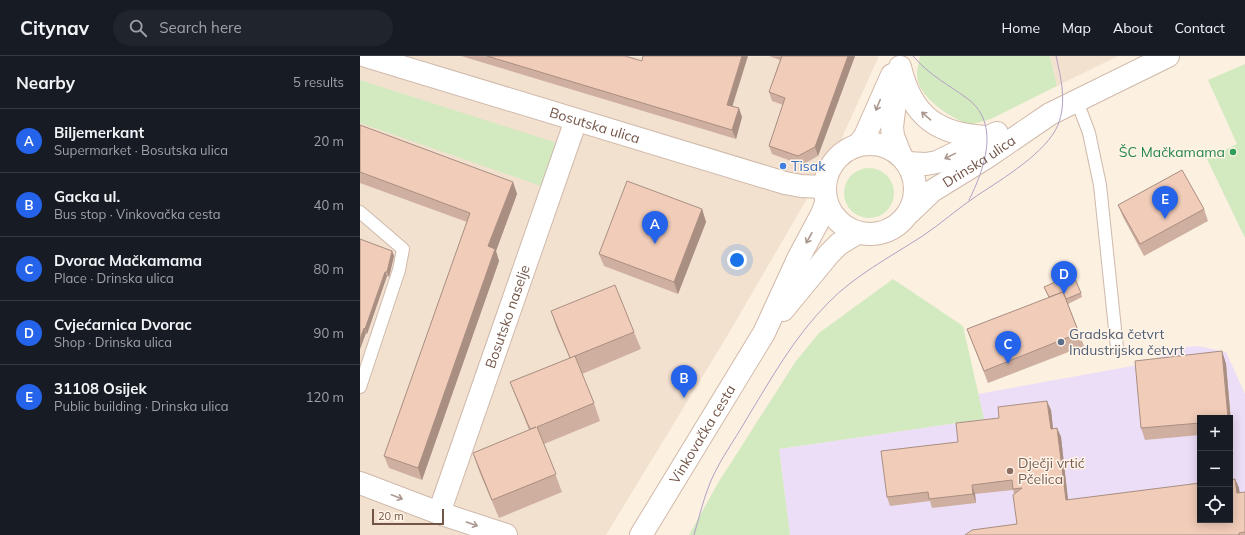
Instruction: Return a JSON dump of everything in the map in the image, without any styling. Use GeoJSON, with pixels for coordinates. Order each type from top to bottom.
{"type":"FeatureCollection","features":[{"type":"Feature","properties":{"kind":"street","name":"Bosutska ulica"},"geometry":{"type":"LineString","coordinates":[[366,56],[785,183],[801,186],[825,195]]}},
{"type":"Feature","properties":{"kind":"street","name":"Drinska ulica"},"geometry":{"type":"LineString","coordinates":[[904,160],[926,164],[937,162],[1010,127],[1050,114],[1168,56]]}},
{"type":"Feature","properties":{"kind":"street"},"geometry":{"type":"LineString","coordinates":[[901,59],[905,86],[917,108],[924,116],[933,123],[954,133],[988,137]]}},
{"type":"Feature","properties":{"kind":"street"},"geometry":{"type":"LineString","coordinates":[[858,145],[865,136],[882,94],[901,59]]}},
{"type":"Feature","properties":{"kind":"street"},"geometry":{"type":"LineString","coordinates":[[901,59],[892,127],[893,136],[904,160],[912,172],[915,182],[916,192],[914,202],[910,212],[902,222],[893,229],[881,233],[869,235],[857,233],[846,229],[838,222],[831,213],[825,195],[827,173],[834,160],[844,151],[858,145],[873,144],[888,148],[904,160]]}},
{"type":"Feature","properties":{"kind":"street","name":"Drinska ulica"},"geometry":{"type":"LineString","coordinates":[[910,212],[932,191],[984,159],[1050,114]]}},
{"type":"Feature","properties":{"kind":"street","name":"Bosutsko naselje"},"geometry":{"type":"LineString","coordinates":[[439,513],[576,120]]}},
{"type":"Feature","properties":{"kind":"street","name":"Vinkovačka cesta"},"geometry":{"type":"LineString","coordinates":[[641,535],[764,333],[798,259],[822,214],[825,195]]}},
{"type":"Feature","properties":{"kind":"street","name":"Vinkovačka cesta"},"geometry":{"type":"LineString","coordinates":[[764,333],[829,254],[839,244],[857,233]]}},
{"type":"Feature","properties":{"kind":"street"},"geometry":{"type":"LineString","coordinates":[[360,483],[439,513],[506,535]]}},
{"type":"Feature","properties":{"kind":"lane"},"geometry":{"type":"LineString","coordinates":[[1077,101],[1090,133],[1100,185],[1117,348]]}},
{"type":"Feature","properties":{"kind":"lane"},"geometry":{"type":"LineString","coordinates":[[360,212],[403,249],[399,270],[360,387]]}},
{"type":"Feature","properties":{"kind":"shaded area"},"geometry":{"type":"Polygon","coordinates":[[[360,56],[879,56],[840,142],[729,333],[606,535],[360,535],[360,56]]]}},
{"type":"Feature","properties":{"kind":"shaded area"},"geometry":{"type":"Polygon","coordinates":[[[1050,56],[1118,56],[1057,86],[1050,56]]]}},
{"type":"Feature","properties":{"kind":"shaded area"},"geometry":{"type":"Polygon","coordinates":[[[1198,346],[1226,352],[1245,394],[1245,535],[790,535],[779,449],[984,419],[978,394],[1138,365],[1186,347],[1198,346]]]}},
{"type":"Feature","properties":{"kind":"green space"},"geometry":{"type":"Polygon","coordinates":[[[920,56],[1050,56],[1057,86],[991,119],[969,125],[943,111],[927,97],[921,89],[917,71],[920,56]]]}},
{"type":"Feature","properties":{"kind":"green space","name":"ŠC Mačkamama"},"geometry":{"type":"Polygon","coordinates":[[[1245,64],[1245,238],[1207,159],[1237,144],[1208,80],[1245,64]]]}},
{"type":"Feature","properties":{"kind":"green space"},"geometry":{"type":"Polygon","coordinates":[[[360,80],[557,143],[541,186],[360,123],[360,80]]]}},
{"type":"Feature","properties":{"kind":"green space"},"geometry":{"type":"Polygon","coordinates":[[[869,168],[879,170],[887,175],[892,183],[894,193],[892,203],[887,211],[879,216],[869,218],[859,216],[851,211],[846,203],[844,193],[846,183],[851,175],[859,170],[869,168]]]}},
{"type":"Feature","properties":{"kind":"green space"},"geometry":{"type":"Polygon","coordinates":[[[893,279],[963,326],[984,419],[779,449],[790,535],[689,535],[718,483],[796,361],[819,333],[893,279]]]}},
{"type":"Feature","properties":{"kind":"building"},"geometry":{"type":"Polygon","coordinates":[[[487,56],[625,56],[642,61],[643,56],[742,56],[727,105],[739,108],[732,130],[487,56]]]}},
{"type":"Feature","properties":{"kind":"building"},"geometry":{"type":"Polygon","coordinates":[[[782,56],[848,56],[815,147],[798,156],[769,146],[785,98],[769,92],[782,56]]]}},
{"type":"Feature","properties":{"kind":"building"},"geometry":{"type":"Polygon","coordinates":[[[360,125],[513,182],[488,246],[495,249],[418,468],[384,456],[470,213],[360,172],[360,125]]]}},
{"type":"Feature","properties":{"kind":"building"},"geometry":{"type":"Polygon","coordinates":[[[1182,170],[1204,209],[1140,244],[1118,205],[1182,170]]]}},
{"type":"Feature","properties":{"kind":"building"},"geometry":{"type":"Polygon","coordinates":[[[627,181],[702,209],[674,282],[599,254],[627,181]]]}},
{"type":"Feature","properties":{"kind":"building"},"geometry":{"type":"Polygon","coordinates":[[[360,239],[392,251],[387,272],[385,272],[360,339],[360,239]]]}},
{"type":"Feature","properties":{"kind":"building"},"geometry":{"type":"Polygon","coordinates":[[[1073,274],[1081,293],[1066,299],[1063,292],[1049,297],[1044,287],[1073,274]]]}},
{"type":"Feature","properties":{"kind":"building"},"geometry":{"type":"Polygon","coordinates":[[[615,285],[634,332],[570,358],[551,311],[615,285]]]}},
{"type":"Feature","properties":{"kind":"building"},"geometry":{"type":"Polygon","coordinates":[[[1063,292],[1079,333],[984,371],[967,329],[1063,292]]]}},
{"type":"Feature","properties":{"kind":"building"},"geometry":{"type":"Polygon","coordinates":[[[1222,351],[1228,415],[1197,415],[1197,423],[1141,428],[1135,361],[1222,351]]]}},
{"type":"Feature","properties":{"kind":"building"},"geometry":{"type":"Polygon","coordinates":[[[575,356],[594,403],[537,427],[556,474],[492,500],[473,453],[536,427],[530,429],[510,382],[575,356]]]}},
{"type":"Feature","properties":{"kind":"building"},"geometry":{"type":"Polygon","coordinates":[[[1047,401],[1051,429],[1057,428],[1066,500],[1197,483],[1197,523],[1233,523],[1233,479],[1235,479],[1237,493],[1245,492],[1245,532],[1239,533],[1239,535],[965,535],[972,530],[1017,524],[1013,495],[1022,488],[1013,489],[1012,480],[972,485],[973,494],[929,499],[928,492],[887,497],[881,451],[958,442],[956,423],[999,418],[998,407],[1047,401]]]}},
{"type":"Feature","properties":{"kind":"tram line"},"geometry":{"type":"LineString","coordinates":[[913,56],[932,74],[968,99],[978,109],[984,121],[987,134],[984,161],[980,175],[969,200]]}},
{"type":"Feature","properties":{"kind":"tram line"},"geometry":{"type":"LineString","coordinates":[[694,535],[703,502],[718,467],[784,359],[804,330],[816,316],[849,284],[928,232],[1011,173],[1044,146],[1058,125],[1061,116],[1063,99],[1056,56]]}},
{"type":"Feature","properties":{"kind":"place","name":"ŠC Mačkamama"},"geometry":{"type":"Point","coordinates":[1233,152]}},
{"type":"Feature","properties":{"kind":"place","name":"Tisak"},"geometry":{"type":"Point","coordinates":[783,166]}},
{"type":"Feature","properties":{"kind":"place","name":"31108 Osijek"},"geometry":{"type":"Point","coordinates":[1165,219]}},
{"type":"Feature","properties":{"kind":"place","name":"Biljemerkant"},"geometry":{"type":"Point","coordinates":[655,244]}},
{"type":"Feature","properties":{"kind":"place","name":"Cvjećarnica Dvorac"},"geometry":{"type":"Point","coordinates":[1064,294]}},
{"type":"Feature","properties":{"kind":"place","name":"Gradska četvrt Industrijska četvrt"},"geometry":{"type":"Point","coordinates":[1061,342]}},
{"type":"Feature","properties":{"kind":"place","name":"Dvorac Mačkamama"},"geometry":{"type":"Point","coordinates":[1008,364]}},
{"type":"Feature","properties":{"kind":"place","name":"Gacka ul."},"geometry":{"type":"Point","coordinates":[684,398]}},
{"type":"Feature","properties":{"kind":"place","name":"Dječji vrtić Pčelica"},"geometry":{"type":"Point","coordinates":[1010,471]}}]}
